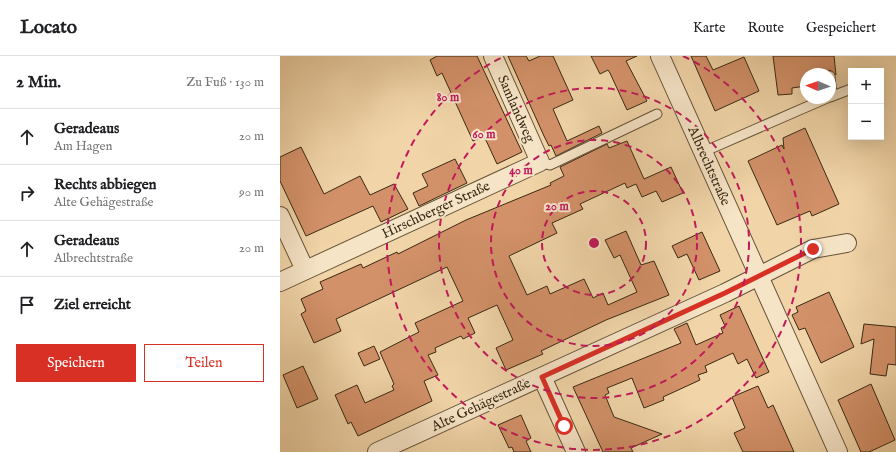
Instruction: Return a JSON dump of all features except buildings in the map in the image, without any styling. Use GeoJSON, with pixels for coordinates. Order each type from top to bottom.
{"type":"FeatureCollection","features":[{"type":"Feature","properties":{"kind":"street","name":"Samlandweg"},"geometry":{"type":"LineString","coordinates":[[492,56],[540,162]]}},
{"type":"Feature","properties":{"kind":"street","name":"Albrechtstraße"},"geometry":{"type":"LineString","coordinates":[[660,56],[838,452]]}},
{"type":"Feature","properties":{"kind":"street","name":"Hirschberger Straße"},"geometry":{"type":"LineString","coordinates":[[280,282],[316,267],[540,162]]}},
{"type":"Feature","properties":{"kind":"street"},"geometry":{"type":"LineString","coordinates":[[280,216],[316,267]]}},
{"type":"Feature","properties":{"kind":"street"},"geometry":{"type":"LineString","coordinates":[[759,276],[813,249],[847,243]]}},
{"type":"Feature","properties":{"kind":"street","name":"Alte Gehägestraße"},"geometry":{"type":"LineString","coordinates":[[377,452],[759,276]]}},
{"type":"Feature","properties":{"kind":"street"},"geometry":{"type":"LineString","coordinates":[[542,377],[572,449]]}},
{"type":"Feature","properties":{"kind":"lane"},"geometry":{"type":"LineString","coordinates":[[836,95],[848,90]]}},
{"type":"Feature","properties":{"kind":"lane"},"geometry":{"type":"LineString","coordinates":[[703,152],[814,104]]}},
{"type":"Feature","properties":{"kind":"lane","name":"Hirschberger Straße"},"geometry":{"type":"LineString","coordinates":[[540,162],[550,165],[656,114]]}},
{"type":"Feature","properties":{"kind":"route"},"geometry":{"type":"LineString","coordinates":[[564,426],[542,377],[725,293],[813,249]]}}]}
